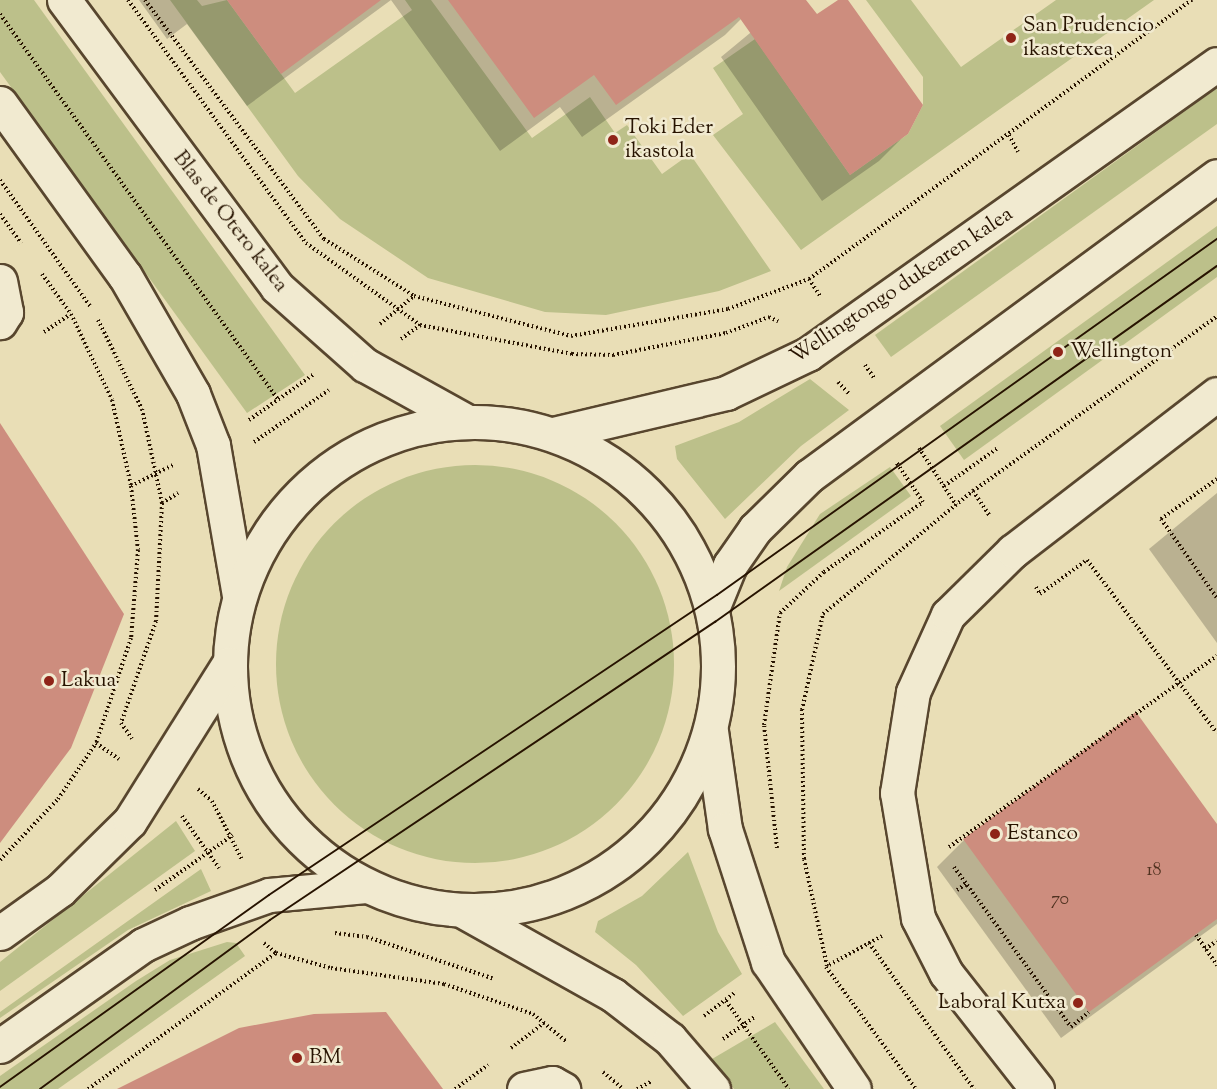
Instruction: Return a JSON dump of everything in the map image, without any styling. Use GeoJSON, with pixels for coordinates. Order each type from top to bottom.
{"type":"FeatureCollection","features":[{"type":"Feature","properties":{"kind":"main road","name":"Blas de Otero kalea"},"geometry":{"type":"LineString","coordinates":[[64,0],[239,240],[277,287],[356,358],[466,421]]}},
{"type":"Feature","properties":{"kind":"main road","name":"Wellingtongo dukearen kalea"},"geometry":{"type":"LineString","coordinates":[[554,434],[726,393],[808,354],[1217,64]]}},
{"type":"Feature","properties":{"kind":"main road"},"geometry":{"type":"LineString","coordinates":[[0,104],[167,341],[215,457],[239,596]]}},
{"type":"Feature","properties":{"kind":"main road"},"geometry":{"type":"LineString","coordinates":[[712,609],[730,565],[754,529],[809,476],[1217,176]]}},
{"type":"Feature","properties":{"kind":"main road"},"geometry":{"type":"LineString","coordinates":[[0,281],[6,312],[0,322]]}},
{"type":"Feature","properties":{"kind":"main road"},"geometry":{"type":"LineString","coordinates":[[1037,1089],[946,973],[918,918],[897,793],[913,692],[948,615],[1013,552],[1217,394]]}},
{"type":"Feature","properties":{"kind":"main road"},"geometry":{"type":"LineString","coordinates":[[466,421],[554,434],[596,454],[635,481],[668,516],[693,556],[712,609],[718,674],[711,726],[695,771],[670,812],[638,848],[600,876],[545,900],[463,911],[413,904],[366,886],[322,859],[272,804],[240,737],[229,663],[239,596],[278,518],[307,485],[381,438],[466,421]]}},
{"type":"Feature","properties":{"kind":"main road"},"geometry":{"type":"LineString","coordinates":[[0,933],[96,857],[130,821],[168,766],[229,663]]}},
{"type":"Feature","properties":{"kind":"main road"},"geometry":{"type":"LineString","coordinates":[[711,726],[724,829],[768,962],[854,1089]]}},
{"type":"Feature","properties":{"kind":"main road"},"geometry":{"type":"LineString","coordinates":[[0,1046],[143,945],[256,898],[366,886]]}},
{"type":"Feature","properties":{"kind":"main road"},"geometry":{"type":"LineString","coordinates":[[463,911],[554,958],[670,1039],[713,1089]]}},
{"type":"Feature","properties":{"kind":"main road"},"geometry":{"type":"LineString","coordinates":[[524,1089],[552,1083],[563,1089]]}},
{"type":"Feature","properties":{"kind":"path"},"geometry":{"type":"LineString","coordinates":[[128,0],[306,243],[396,311],[420,325],[572,354],[613,355],[726,333],[769,317],[808,354],[873,427],[923,502],[824,572],[780,613],[764,725],[779,861]]}},
{"type":"Feature","properties":{"kind":"path"},"geometry":{"type":"LineString","coordinates":[[145,0],[324,239],[414,296],[571,336],[728,309],[809,279],[1192,0]]}},
{"type":"Feature","properties":{"kind":"path"},"geometry":{"type":"LineString","coordinates":[[0,14],[278,399]]}},
{"type":"Feature","properties":{"kind":"path"},"geometry":{"type":"LineString","coordinates":[[1009,135],[1018,152]]}},
{"type":"Feature","properties":{"kind":"path"},"geometry":{"type":"LineString","coordinates":[[0,180],[90,305],[118,356],[142,409],[158,473],[162,503],[156,621],[121,723],[123,731],[212,801],[233,835],[256,898]]}},
{"type":"Feature","properties":{"kind":"path"},"geometry":{"type":"LineString","coordinates":[[131,486],[158,473],[215,457],[356,358],[396,311],[414,296]]}},
{"type":"Feature","properties":{"kind":"path"},"geometry":{"type":"LineString","coordinates":[[827,966],[804,859],[802,721],[823,614],[973,491],[1217,316]]}},
{"type":"Feature","properties":{"kind":"path"},"geometry":{"type":"LineString","coordinates":[[162,503],[278,399],[420,325]]}},
{"type":"Feature","properties":{"kind":"path"},"geometry":{"type":"LineString","coordinates":[[944,486],[999,447]]}},
{"type":"Feature","properties":{"kind":"path"},"geometry":{"type":"LineString","coordinates":[[1217,479],[1161,519],[1217,598]]}},
{"type":"Feature","properties":{"kind":"path"},"geometry":{"type":"LineString","coordinates":[[973,491],[1040,594],[1087,560],[1217,733]]}},
{"type":"Feature","properties":{"kind":"path"},"geometry":{"type":"LineString","coordinates":[[944,852],[1179,681],[1217,656]]}},
{"type":"Feature","properties":{"kind":"path"},"geometry":{"type":"LineString","coordinates":[[0,860],[58,799],[96,743]]}},
{"type":"Feature","properties":{"kind":"path"},"geometry":{"type":"LineString","coordinates":[[949,860],[1071,1026],[1089,1012]]}},
{"type":"Feature","properties":{"kind":"path"},"geometry":{"type":"LineString","coordinates":[[326,932],[367,937],[502,981]]}},
{"type":"Feature","properties":{"kind":"path"},"geometry":{"type":"LineString","coordinates":[[1196,935],[1217,965]]}},
{"type":"Feature","properties":{"kind":"path"},"geometry":{"type":"LineString","coordinates":[[1205,949],[1217,941]]}},
{"type":"Feature","properties":{"kind":"path"},"geometry":{"type":"LineString","coordinates":[[869,943],[974,1089]]}},
{"type":"Feature","properties":{"kind":"path"},"geometry":{"type":"LineString","coordinates":[[88,1089],[276,953]]}},
{"type":"Feature","properties":{"kind":"path"},"geometry":{"type":"LineString","coordinates":[[670,1039],[726,1001],[768,962]]}},
{"type":"Feature","properties":{"kind":"path"},"geometry":{"type":"LineString","coordinates":[[726,1001],[789,1089]]}},
{"type":"Feature","properties":{"kind":"green space"},"geometry":{"type":"Polygon","coordinates":[[[0,0],[34,0],[305,375],[247,413],[0,72],[0,0]]]}},
{"type":"Feature","properties":{"kind":"green space"},"geometry":{"type":"Polygon","coordinates":[[[170,0],[197,0],[202,6],[227,0],[295,93],[412,10],[405,0],[431,0],[532,138],[590,97],[615,133],[627,125],[662,174],[690,154],[771,271],[719,291],[606,315],[545,312],[428,278],[340,219],[298,176],[170,0]]]}},
{"type":"Feature","properties":{"kind":"green space"},"geometry":{"type":"Polygon","coordinates":[[[866,0],[911,0],[961,67],[1056,0],[1154,0],[801,250],[713,135],[743,114],[713,68],[755,39],[850,175],[908,134],[923,105],[923,77],[866,0]]]}},
{"type":"Feature","properties":{"kind":"green space"},"geometry":{"type":"Polygon","coordinates":[[[1217,88],[1217,124],[891,357],[875,335],[1217,88]]]}},
{"type":"Feature","properties":{"kind":"green space"},"geometry":{"type":"Polygon","coordinates":[[[1217,226],[1217,277],[964,460],[940,426],[1217,226]]]}},
{"type":"Feature","properties":{"kind":"green space"},"geometry":{"type":"Polygon","coordinates":[[[810,379],[849,410],[801,446],[725,519],[677,459],[675,446],[739,422],[810,379]]]}},
{"type":"Feature","properties":{"kind":"green space"},"geometry":{"type":"Polygon","coordinates":[[[475,465],[514,469],[551,481],[585,499],[615,524],[640,554],[658,588],[670,625],[674,664],[670,703],[658,740],[640,774],[615,804],[585,829],[551,847],[514,859],[475,863],[436,859],[399,847],[365,829],[335,804],[310,774],[292,740],[280,703],[276,664],[280,625],[292,588],[310,554],[335,524],[365,499],[399,481],[436,469],[475,465]]]}},
{"type":"Feature","properties":{"kind":"green space"},"geometry":{"type":"Polygon","coordinates":[[[890,467],[911,496],[779,591],[787,567],[820,514],[890,467]]]}},
{"type":"Feature","properties":{"kind":"green space"},"geometry":{"type":"Polygon","coordinates":[[[176,821],[195,851],[0,991],[0,962],[176,821]]]}},
{"type":"Feature","properties":{"kind":"green space"},"geometry":{"type":"Polygon","coordinates":[[[688,852],[718,932],[742,974],[683,1016],[636,965],[595,932],[598,921],[642,896],[688,852]]]}},
{"type":"Feature","properties":{"kind":"green space"},"geometry":{"type":"Polygon","coordinates":[[[201,869],[211,891],[128,930],[0,1018],[0,1012],[201,869]]]}},
{"type":"Feature","properties":{"kind":"green space"},"geometry":{"type":"Polygon","coordinates":[[[227,942],[236,943],[245,956],[58,1089],[0,1089],[0,1076],[136,981],[170,960],[227,942]]]}},
{"type":"Feature","properties":{"kind":"green space"},"geometry":{"type":"Polygon","coordinates":[[[775,1022],[824,1089],[734,1089],[712,1059],[775,1022]]]}},
{"type":"Feature","properties":{"kind":"building"},"geometry":{"type":"Polygon","coordinates":[[[227,0],[381,0],[281,74],[227,0]]]}},
{"type":"Feature","properties":{"kind":"building"},"geometry":{"type":"Polygon","coordinates":[[[448,0],[806,0],[817,14],[838,0],[848,0],[923,105],[908,134],[850,175],[739,17],[616,105],[594,75],[534,118],[448,0]]]}},
{"type":"Feature","properties":{"kind":"building","name":"Lakua"},"geometry":{"type":"Polygon","coordinates":[[[0,423],[124,614],[71,748],[0,843],[0,423]]]}},
{"type":"Feature","properties":{"kind":"building"},"geometry":{"type":"Polygon","coordinates":[[[1136,712],[1217,824],[1217,919],[1089,1012],[963,839],[1136,712]]]}},
{"type":"Feature","properties":{"kind":"building","name":"BM"},"geometry":{"type":"Polygon","coordinates":[[[386,1012],[443,1089],[117,1089],[239,1028],[314,1014],[386,1012]]]}},
{"type":"Feature","properties":{"kind":"tram line"},"geometry":{"type":"LineString","coordinates":[[0,1087],[269,895],[717,595],[1217,239]]}},
{"type":"Feature","properties":{"kind":"tram line"},"geometry":{"type":"LineString","coordinates":[[40,1089],[270,920],[715,622],[1217,266]]}},
{"type":"Feature","properties":{"kind":"place","name":"San Prudencio ikastetxea"},"geometry":{"type":"Point","coordinates":[1011,38]}},
{"type":"Feature","properties":{"kind":"place","name":"Toki Eder ikastola"},"geometry":{"type":"Point","coordinates":[613,140]}},
{"type":"Feature","properties":{"kind":"place","name":"Wellington"},"geometry":{"type":"Point","coordinates":[1058,352]}},
{"type":"Feature","properties":{"kind":"place","name":"Lakua"},"geometry":{"type":"Point","coordinates":[49,681]}},
{"type":"Feature","properties":{"kind":"place","name":"Estanco"},"geometry":{"type":"Point","coordinates":[995,834]}},
{"type":"Feature","properties":{"kind":"place","name":"Laboral Kutxa"},"geometry":{"type":"Point","coordinates":[1078,1003]}},
{"type":"Feature","properties":{"kind":"place","name":"BM"},"geometry":{"type":"Point","coordinates":[297,1058]}}]}
